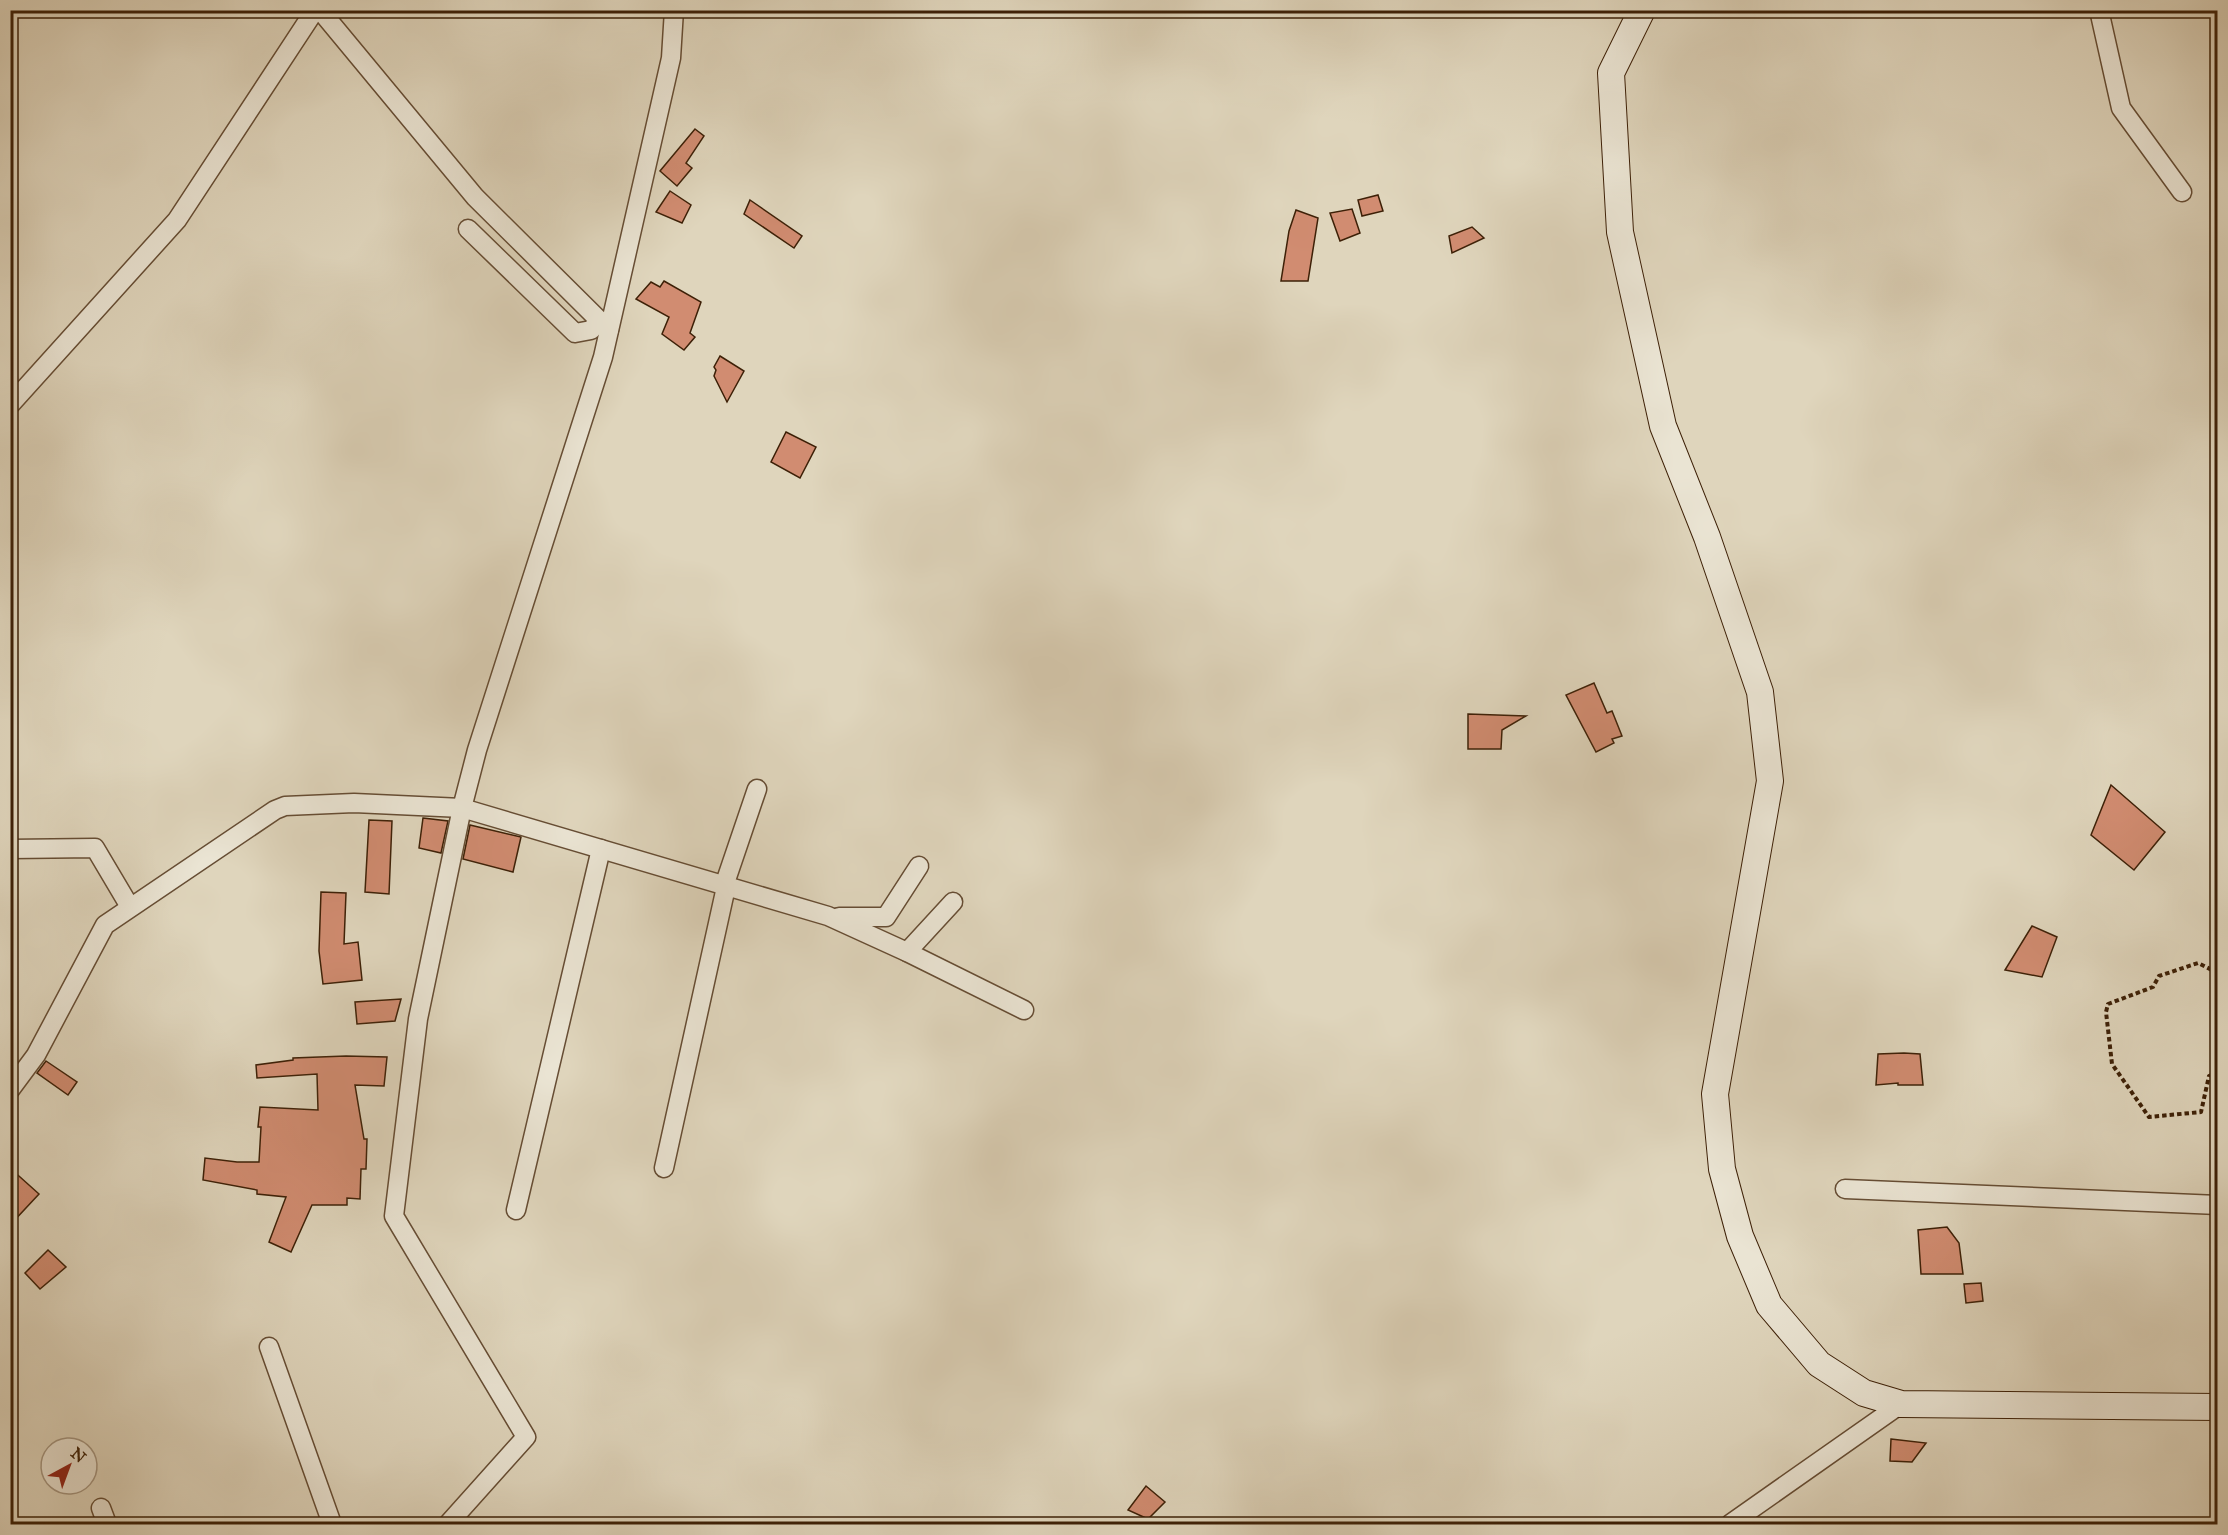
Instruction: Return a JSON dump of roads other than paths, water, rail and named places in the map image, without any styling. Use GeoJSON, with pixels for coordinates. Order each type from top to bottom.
{"type":"FeatureCollection","features":[{"type":"Feature","properties":{"kind":"street"},"geometry":{"type":"LineString","coordinates":[[10,405],[177,220],[315,10]]}},
{"type":"Feature","properties":{"kind":"street"},"geometry":{"type":"LineString","coordinates":[[320,10],[475,197],[604,325]]}},
{"type":"Feature","properties":{"kind":"street"},"geometry":{"type":"LineString","coordinates":[[448,1524],[526,1437],[394,1216],[418,1019],[462,808],[477,750],[603,357],[604,325],[671,58],[674,10]]}},
{"type":"Feature","properties":{"kind":"street"},"geometry":{"type":"LineString","coordinates":[[1642,10],[1611,73],[1620,232],[1663,426],[1707,537],[1760,692],[1770,781],[1715,1094],[1722,1169],[1740,1236],[1769,1305],[1819,1364],[1864,1392],[1900,1404],[2217,1407]]}},
{"type":"Feature","properties":{"kind":"street"},"geometry":{"type":"LineString","coordinates":[[2099,10],[2121,108],[2182,192]]}},
{"type":"Feature","properties":{"kind":"street"},"geometry":{"type":"LineString","coordinates":[[468,229],[574,333],[604,325]]}},
{"type":"Feature","properties":{"kind":"street"},"geometry":{"type":"LineString","coordinates":[[664,1167],[725,886],[757,789]]}},
{"type":"Feature","properties":{"kind":"street"},"geometry":{"type":"LineString","coordinates":[[10,1090],[36,1055],[105,925],[280,807],[354,802],[462,808],[828,916],[1024,1010]]}},
{"type":"Feature","properties":{"kind":"street"},"geometry":{"type":"LineString","coordinates":[[10,849],[95,848],[130,907]]}},
{"type":"Feature","properties":{"kind":"street"},"geometry":{"type":"LineString","coordinates":[[516,1210],[601,849]]}},
{"type":"Feature","properties":{"kind":"street"},"geometry":{"type":"LineString","coordinates":[[828,916],[886,917],[919,866]]}},
{"type":"Feature","properties":{"kind":"street"},"geometry":{"type":"LineString","coordinates":[[907,952],[953,902]]}},
{"type":"Feature","properties":{"kind":"street"},"geometry":{"type":"LineString","coordinates":[[1845,1189],[2217,1205]]}},
{"type":"Feature","properties":{"kind":"street"},"geometry":{"type":"LineString","coordinates":[[269,1347],[332,1524]]}},
{"type":"Feature","properties":{"kind":"street"},"geometry":{"type":"LineString","coordinates":[[1730,1524],[1900,1404]]}}]}
